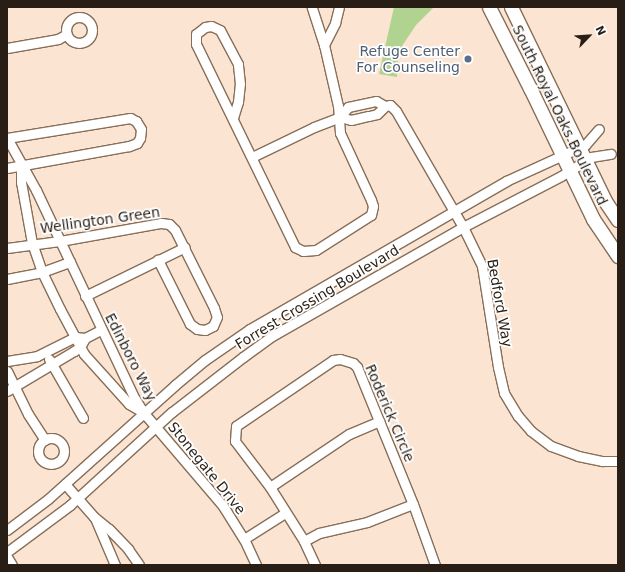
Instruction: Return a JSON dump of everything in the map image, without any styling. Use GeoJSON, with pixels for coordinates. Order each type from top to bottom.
{"type":"FeatureCollection","features":[{"type":"Feature","properties":{"kind":"main road","name":"South Royal Oaks Boulevard"},"geometry":{"type":"LineString","coordinates":[[488,7],[593,219],[618,256]]}},
{"type":"Feature","properties":{"kind":"main road","name":"South Royal Oaks Boulevard"},"geometry":{"type":"LineString","coordinates":[[511,7],[605,201],[618,220]]}},
{"type":"Feature","properties":{"kind":"street"},"geometry":{"type":"LineString","coordinates":[[232,118],[238,102],[240,84],[238,64],[220,30],[211,26],[204,27],[196,34],[196,44],[232,118],[252,157],[295,247],[302,251],[316,250],[368,218],[372,210],[371,200],[340,133],[340,117],[324,45],[312,7]]}},
{"type":"Feature","properties":{"kind":"street"},"geometry":{"type":"LineString","coordinates":[[324,45],[335,23],[339,7]]}},
{"type":"Feature","properties":{"kind":"street"},"geometry":{"type":"LineString","coordinates":[[7,48],[58,39],[67,34]]}},
{"type":"Feature","properties":{"kind":"street","name":"Bedford Way"},"geometry":{"type":"LineString","coordinates":[[340,117],[348,107],[376,101],[385,106],[390,105],[396,111],[463,227],[482,266],[498,367],[504,393],[518,416],[531,431],[552,446],[578,456],[602,461],[618,461]]}},
{"type":"Feature","properties":{"kind":"street"},"geometry":{"type":"LineString","coordinates":[[252,157],[314,127],[340,117],[350,120],[369,116],[377,114],[385,106]]}},
{"type":"Feature","properties":{"kind":"street"},"geometry":{"type":"LineString","coordinates":[[7,138],[130,118],[136,121],[141,129],[140,138],[137,143],[129,146],[7,168]]}},
{"type":"Feature","properties":{"kind":"street","name":"Forrest Crossing Boulevard"},"geometry":{"type":"LineString","coordinates":[[7,530],[65,484],[143,412],[205,360],[250,329],[373,256],[506,181],[562,154],[585,145],[598,129]]}},
{"type":"Feature","properties":{"kind":"street","name":"Edinboro Way"},"geometry":{"type":"LineString","coordinates":[[7,138],[36,190],[101,330],[143,412]]}},
{"type":"Feature","properties":{"kind":"street","name":"Forrest Crossing Boulevard"},"geometry":{"type":"LineString","coordinates":[[7,552],[44,526],[156,426],[208,383],[272,336],[463,227],[570,171],[591,157],[611,154]]}},
{"type":"Feature","properties":{"kind":"street","name":"Edinboro Way"},"geometry":{"type":"LineString","coordinates":[[21,165],[21,182],[32,243],[42,272],[74,337],[101,375],[129,404],[143,412]]}},
{"type":"Feature","properties":{"kind":"street","name":"Wellington Green"},"geometry":{"type":"LineString","coordinates":[[7,248],[32,243],[60,241],[161,223],[168,224],[176,230],[214,308],[217,317],[213,326],[205,330],[197,330],[190,324],[158,260]]}},
{"type":"Feature","properties":{"kind":"street"},"geometry":{"type":"LineString","coordinates":[[85,296],[185,247]]}},
{"type":"Feature","properties":{"kind":"street"},"geometry":{"type":"LineString","coordinates":[[7,279],[42,272],[70,262]]}},
{"type":"Feature","properties":{"kind":"street"},"geometry":{"type":"LineString","coordinates":[[7,361],[46,352],[74,337],[85,338],[101,330]]}},
{"type":"Feature","properties":{"kind":"street"},"geometry":{"type":"LineString","coordinates":[[11,389],[80,347],[85,338]]}},
{"type":"Feature","properties":{"kind":"street"},"geometry":{"type":"LineString","coordinates":[[46,352],[83,418]]}},
{"type":"Feature","properties":{"kind":"street","name":"Roderick Circle"},"geometry":{"type":"LineString","coordinates":[[314,565],[304,541],[270,487],[235,441],[236,426],[333,360],[347,360],[357,367],[413,504],[435,565]]}},
{"type":"Feature","properties":{"kind":"street"},"geometry":{"type":"LineString","coordinates":[[7,371],[11,389],[45,440]]}},
{"type":"Feature","properties":{"kind":"street","name":"Stonegate Drive"},"geometry":{"type":"LineString","coordinates":[[143,412],[215,496],[244,539],[256,565]]}},
{"type":"Feature","properties":{"kind":"street"},"geometry":{"type":"LineString","coordinates":[[270,487],[349,434],[379,421]]}},
{"type":"Feature","properties":{"kind":"street"},"geometry":{"type":"LineString","coordinates":[[65,484],[94,517],[109,529],[128,549],[139,565]]}},
{"type":"Feature","properties":{"kind":"street"},"geometry":{"type":"LineString","coordinates":[[304,541],[319,533],[367,522],[413,504]]}},
{"type":"Feature","properties":{"kind":"street"},"geometry":{"type":"LineString","coordinates":[[244,539],[285,513]]}},
{"type":"Feature","properties":{"kind":"street"},"geometry":{"type":"LineString","coordinates":[[94,517],[115,565]]}},
{"type":"Feature","properties":{"kind":"street"},"geometry":{"type":"LineString","coordinates":[[7,557],[12,565]]}},
{"type":"Feature","properties":{"kind":"green space"},"geometry":{"type":"Polygon","coordinates":[[[394,7],[434,7],[416,25],[398,52],[397,77],[379,74],[394,7]]]}},
{"type":"Feature","properties":{"kind":"place","name":"Refuge Center For Counseling"},"geometry":{"type":"Point","coordinates":[468,59]}}]}
